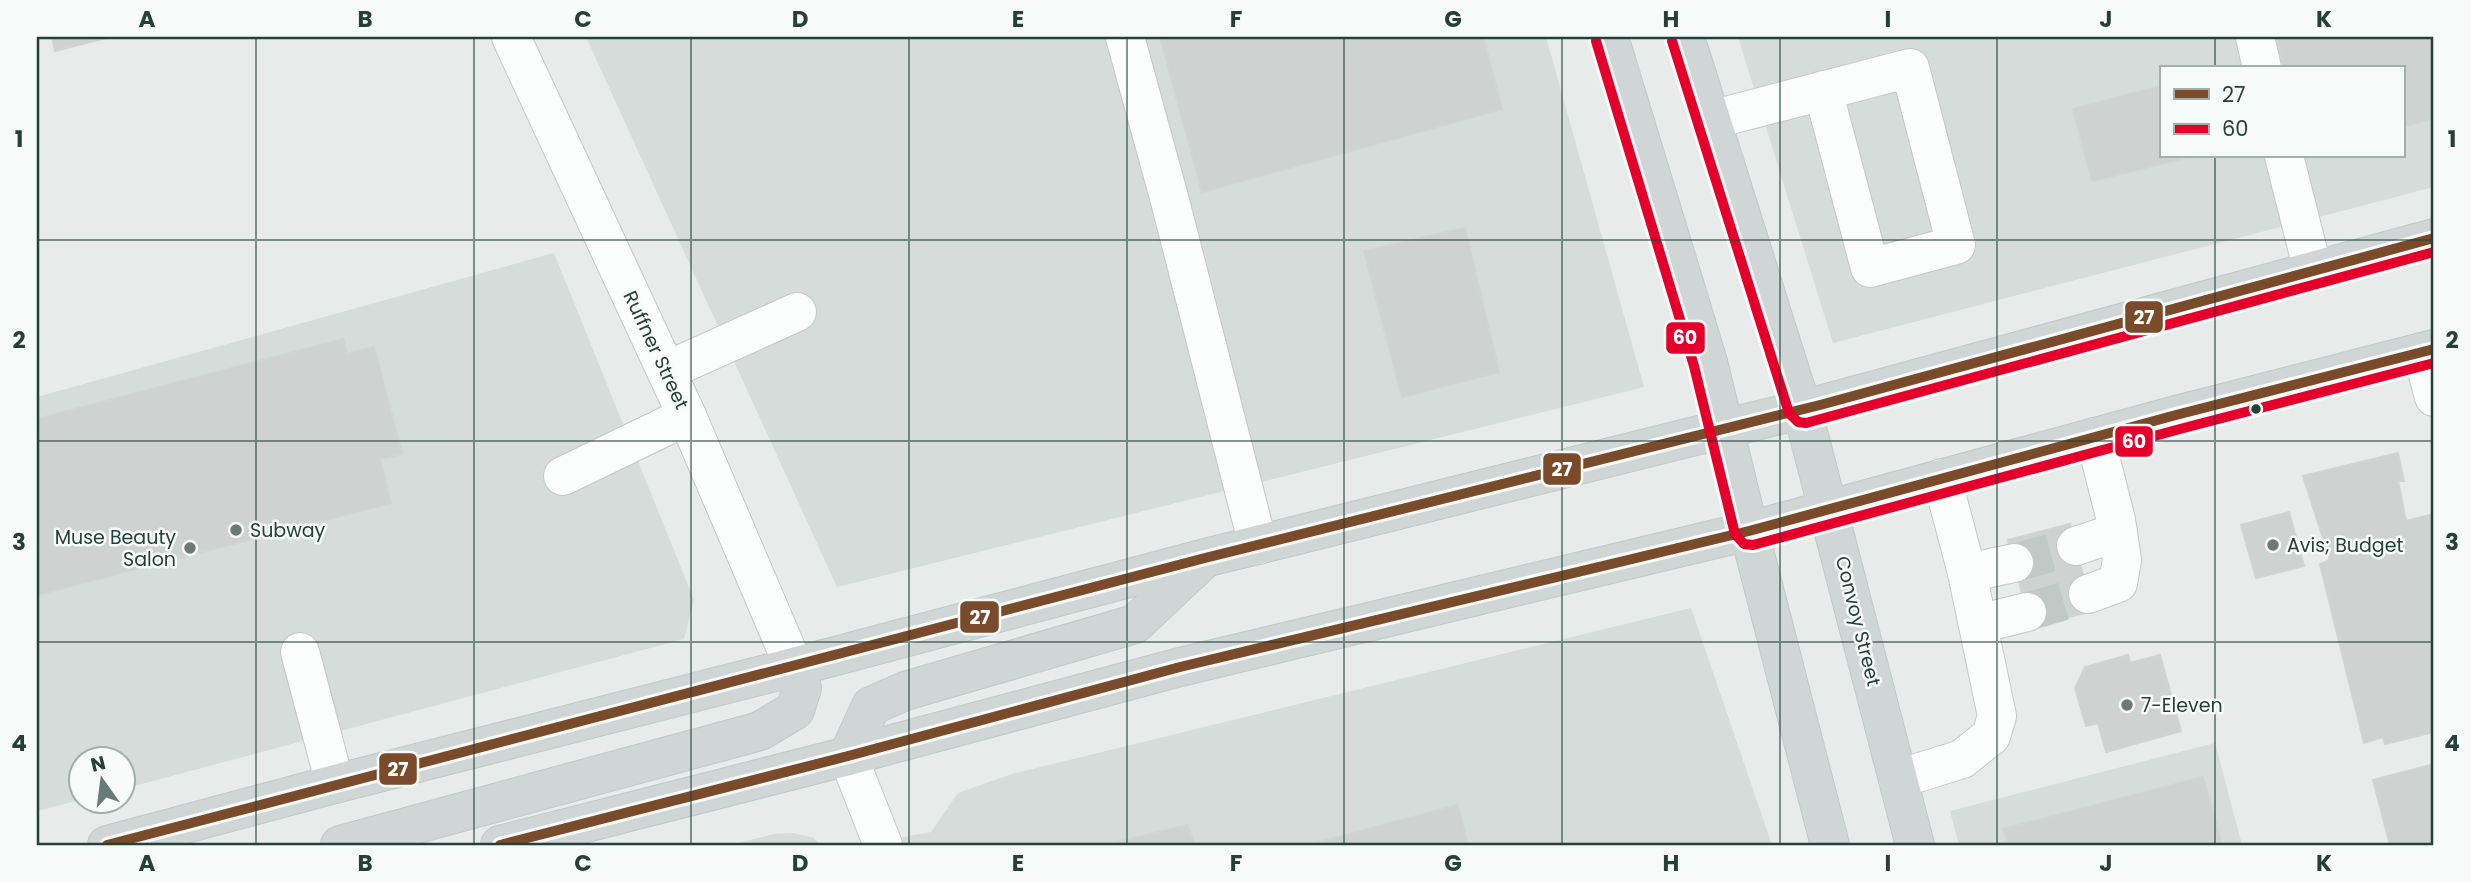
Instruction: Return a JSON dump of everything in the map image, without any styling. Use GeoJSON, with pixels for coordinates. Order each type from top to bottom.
{"type":"FeatureCollection","features":[{"type":"Feature","properties":{"kind":"main road"},"geometry":{"type":"LineString","coordinates":[[1609,37],[1708,362],[1830,845]]}},
{"type":"Feature","properties":{"kind":"main road","name":"Convoy Street"},"geometry":{"type":"LineString","coordinates":[[1685,37],[1802,409],[1915,845]]}},
{"type":"Feature","properties":{"kind":"main road"},"geometry":{"type":"LineString","coordinates":[[107,845],[1205,558],[1802,409],[2434,239]]}},
{"type":"Feature","properties":{"kind":"main road"},"geometry":{"type":"LineString","coordinates":[[500,845],[848,757],[1180,667],[1749,531],[2428,350]]}},
{"type":"Feature","properties":{"kind":"main road"},"geometry":{"type":"LineString","coordinates":[[848,757],[871,706],[905,691],[1135,624],[1205,558]]}},
{"type":"Feature","properties":{"kind":"main road"},"geometry":{"type":"LineString","coordinates":[[340,845],[760,730],[795,710],[802,688],[794,667]]}},
{"type":"Feature","properties":{"kind":"street","name":"Ruffner Street"},"geometry":{"type":"LineString","coordinates":[[511,37],[687,416],[794,667]]}},
{"type":"Feature","properties":{"kind":"street"},"geometry":{"type":"LineString","coordinates":[[1125,37],[1258,545]]}},
{"type":"Feature","properties":{"kind":"street"},"geometry":{"type":"LineString","coordinates":[[2255,37],[2262,66]]}},
{"type":"Feature","properties":{"kind":"street"},"geometry":{"type":"LineString","coordinates":[[1711,120],[1823,90],[1910,68],[1956,246],[1870,268],[1823,90]]}},
{"type":"Feature","properties":{"kind":"street"},"geometry":{"type":"LineString","coordinates":[[2285,158],[2313,271]]}},
{"type":"Feature","properties":{"kind":"street"},"geometry":{"type":"LineString","coordinates":[[666,371],[797,312]]}},
{"type":"Feature","properties":{"kind":"street"},"geometry":{"type":"LineString","coordinates":[[2428,350],[2434,397]]}},
{"type":"Feature","properties":{"kind":"street"},"geometry":{"type":"LineString","coordinates":[[563,476],[687,416]]}},
{"type":"Feature","properties":{"kind":"street"},"geometry":{"type":"LineString","coordinates":[[2088,594],[2118,583],[2122,560],[2095,437]]}},
{"type":"Feature","properties":{"kind":"street"},"geometry":{"type":"LineString","coordinates":[[1898,779],[1962,759],[1991,736],[1997,716],[1967,573],[1941,478]]}},
{"type":"Feature","properties":{"kind":"street"},"geometry":{"type":"LineString","coordinates":[[2076,546],[2118,532]]}},
{"type":"Feature","properties":{"kind":"street"},"geometry":{"type":"LineString","coordinates":[[1967,573],[2014,563]]}},
{"type":"Feature","properties":{"kind":"street"},"geometry":{"type":"LineString","coordinates":[[1978,624],[2027,612]]}},
{"type":"Feature","properties":{"kind":"street"},"geometry":{"type":"LineString","coordinates":[[300,652],[335,784]]}},
{"type":"Feature","properties":{"kind":"street"},"geometry":{"type":"LineString","coordinates":[[848,757],[883,845]]}},
{"type":"Feature","properties":{"kind":"shaded area"},"geometry":{"type":"Polygon","coordinates":[[[586,37],[1546,37],[1644,387],[837,587],[586,37]]]}},
{"type":"Feature","properties":{"kind":"shaded area"},"geometry":{"type":"Polygon","coordinates":[[[1738,37],[2434,37],[2434,187],[1833,343],[1738,37]]]}},
{"type":"Feature","properties":{"kind":"shaded area"},"geometry":{"type":"Polygon","coordinates":[[[554,253],[694,600],[684,639],[136,786],[136,746],[66,746],[66,804],[37,811],[37,397],[554,253]]]}},
{"type":"Feature","properties":{"kind":"shaded area"},"geometry":{"type":"Polygon","coordinates":[[[1691,608],[1772,845],[860,845],[931,832],[958,793],[1012,774],[1691,608]]]}},
{"type":"Feature","properties":{"kind":"shaded area"},"geometry":{"type":"Polygon","coordinates":[[[2215,743],[2242,845],[1959,845],[1950,811],[2215,743]]]}},
{"type":"Feature","properties":{"kind":"shaded area"},"geometry":{"type":"Polygon","coordinates":[[[793,833],[814,838],[820,845],[732,845],[774,834],[793,833]]]}},
{"type":"Feature","properties":{"kind":"building"},"geometry":{"type":"Polygon","coordinates":[[[52,37],[110,37],[55,51],[52,37]]]}},
{"type":"Feature","properties":{"kind":"building"},"geometry":{"type":"Polygon","coordinates":[[[1160,37],[1483,37],[1502,109],[1202,192],[1160,37]]]}},
{"type":"Feature","properties":{"kind":"building"},"geometry":{"type":"Polygon","coordinates":[[[2276,37],[2434,37],[2434,118],[2404,127],[2404,66],[2283,66],[2276,37]]]}},
{"type":"Feature","properties":{"kind":"building"},"geometry":{"type":"Polygon","coordinates":[[[2160,86],[2160,158],[2184,158],[2092,181],[2073,109],[2160,86]]]}},
{"type":"Feature","properties":{"kind":"building"},"geometry":{"type":"Polygon","coordinates":[[[1465,228],[1499,372],[1402,397],[1364,251],[1465,228]]]}},
{"type":"Feature","properties":{"kind":"building"},"geometry":{"type":"Polygon","coordinates":[[[343,339],[347,354],[374,347],[402,454],[380,459],[391,503],[37,595],[37,419],[343,339]]]}},
{"type":"Feature","properties":{"kind":"building"},"geometry":{"type":"Polygon","coordinates":[[[2398,453],[2404,481],[2398,481],[2406,521],[2434,514],[2434,732],[2385,744],[2383,737],[2364,743],[2320,564],[2330,560],[2303,476],[2398,453]]]}},
{"type":"Feature","properties":{"kind":"building","name":"Avis; Budget"},"geometry":{"type":"Polygon","coordinates":[[[2289,512],[2304,566],[2256,578],[2241,525],[2289,512]]]}},
{"type":"Feature","properties":{"kind":"building"},"geometry":{"type":"Polygon","coordinates":[[[2070,524],[2092,611],[2031,627],[2008,540],[2070,524]]]}},
{"type":"Feature","properties":{"kind":"building","name":"7-Eleven"},"geometry":{"type":"Polygon","coordinates":[[[2128,655],[2130,663],[2160,655],[2181,731],[2106,752],[2098,723],[2086,726],[2075,688],[2085,667],[2128,655]]]}},
{"type":"Feature","properties":{"kind":"building"},"geometry":{"type":"Polygon","coordinates":[[[2434,764],[2434,845],[2390,845],[2373,780],[2434,764]]]}},
{"type":"Feature","properties":{"kind":"building"},"geometry":{"type":"Polygon","coordinates":[[[2203,777],[2222,845],[1996,845],[2008,842],[2003,829],[2203,777]]]}},
{"type":"Feature","properties":{"kind":"building"},"geometry":{"type":"Polygon","coordinates":[[[1458,805],[1468,845],[1308,845],[1458,805]]]}},
{"type":"Feature","properties":{"kind":"building"},"geometry":{"type":"Polygon","coordinates":[[[1188,825],[1194,845],[1106,845],[1188,825]]]}},
{"type":"Feature","properties":{"kind":"tunnel"},"geometry":{"type":"LineString","coordinates":[[2014,563],[2076,546]]}},
{"type":"Feature","properties":{"kind":"tunnel"},"geometry":{"type":"LineString","coordinates":[[2027,612],[2088,594]]}},
{"type":"Feature","properties":{"kind":"transit line","name":"60"},"geometry":{"type":"LineString","coordinates":[[1596,41],[1694,366],[1735,534],[1744,544],[1753,545],[2434,363]]}},
{"type":"Feature","properties":{"kind":"transit line","name":"60"},"geometry":{"type":"LineString","coordinates":[[1672,41],[1789,413],[1798,422],[1806,423],[2434,252]]}},
{"type":"Feature","properties":{"kind":"transit line","name":"27"},"geometry":{"type":"LineString","coordinates":[[107,845],[1205,558],[1820,405],[2434,238]]}},
{"type":"Feature","properties":{"kind":"transit line","name":"27"},"geometry":{"type":"LineString","coordinates":[[500,845],[1180,667],[1749,531],[2176,415],[2434,349]]}},
{"type":"Feature","properties":{"kind":"place","name":"Subway"},"geometry":{"type":"Point","coordinates":[236,530]}},
{"type":"Feature","properties":{"kind":"place","name":"Avis; Budget"},"geometry":{"type":"Point","coordinates":[2273,545]}},
{"type":"Feature","properties":{"kind":"place","name":"Muse Beauty Salon"},"geometry":{"type":"Point","coordinates":[190,548]}},
{"type":"Feature","properties":{"kind":"place","name":"7-Eleven"},"geometry":{"type":"Point","coordinates":[2127,705]}}]}
